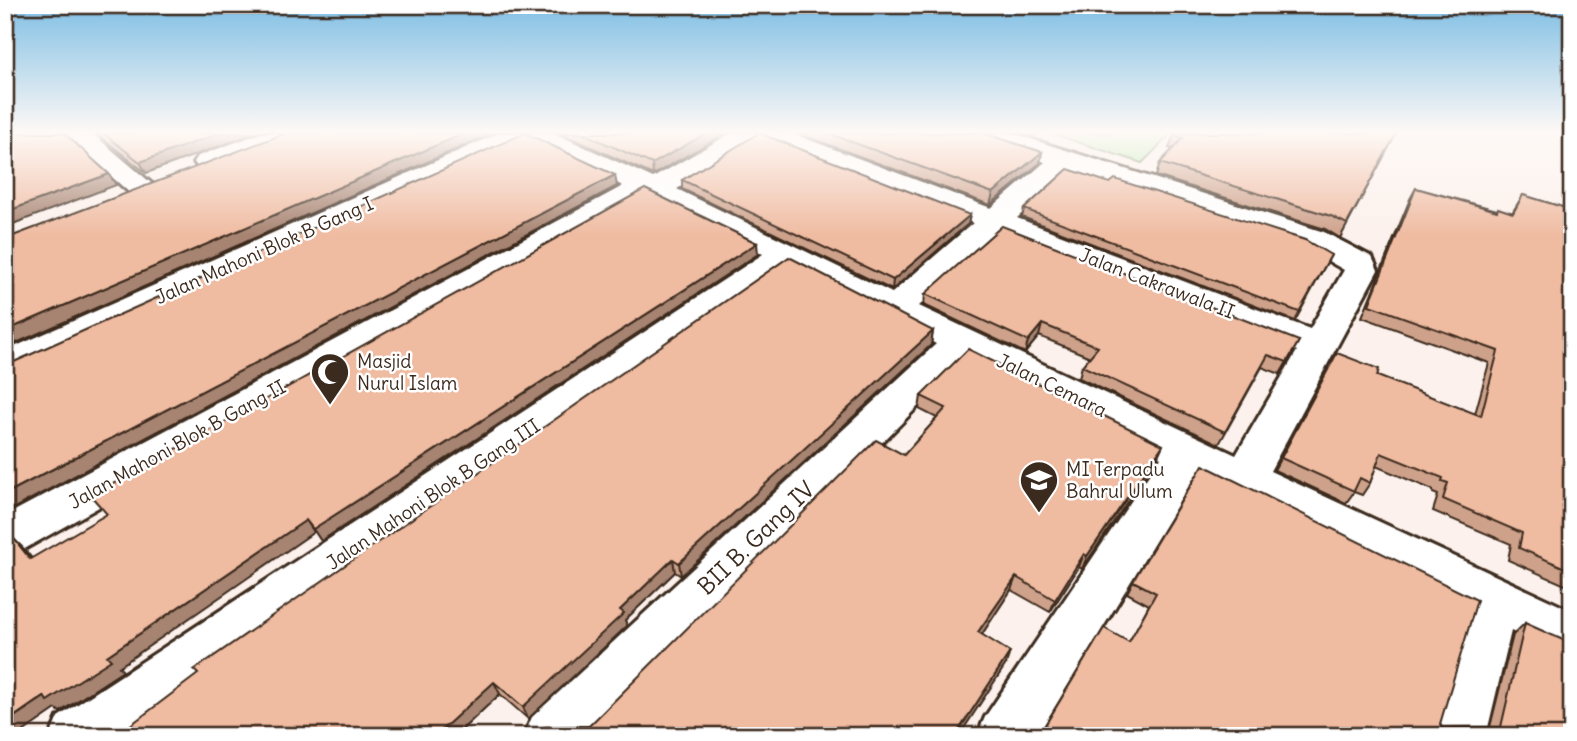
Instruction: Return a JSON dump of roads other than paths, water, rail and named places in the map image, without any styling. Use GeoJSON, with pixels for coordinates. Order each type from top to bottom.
{"type":"FeatureCollection","features":[{"type":"Feature","properties":{"kind":"street"},"geometry":{"type":"LineString","coordinates":[[128,168],[152,184],[195,168]]}},
{"type":"Feature","properties":{"kind":"street","name":"Jalan Mahoni Blok B Gang I"},"geometry":{"type":"LineString","coordinates":[[5,366],[444,168]]}},
{"type":"Feature","properties":{"kind":"street","name":"Jalan Cemara"},"geometry":{"type":"LineString","coordinates":[[604,168],[787,253],[961,342],[1572,636]]}},
{"type":"Feature","properties":{"kind":"street"},"geometry":{"type":"LineString","coordinates":[[648,189],[687,168]]}},
{"type":"Feature","properties":{"kind":"street","name":"Jalan Cakrawala II"},"geometry":{"type":"LineString","coordinates":[[856,168],[1317,345]]}},
{"type":"Feature","properties":{"kind":"street"},"geometry":{"type":"LineString","coordinates":[[897,307],[1056,168]]}},
{"type":"Feature","properties":{"kind":"street"},"geometry":{"type":"LineString","coordinates":[[1088,168],[1313,239],[1352,257],[1360,264],[1361,270],[1245,477]]}},
{"type":"Feature","properties":{"kind":"street","name":"Jalan Mahoni Blok B Gang II"},"geometry":{"type":"LineString","coordinates":[[5,538],[648,189]]}},
{"type":"Feature","properties":{"kind":"street","name":"Jalan Mahoni Blok B Gang III"},"geometry":{"type":"LineString","coordinates":[[78,736],[787,253]]}},
{"type":"Feature","properties":{"kind":"street","name":"BII B. Gang IV"},"geometry":{"type":"LineString","coordinates":[[552,736],[961,342]]}},
{"type":"Feature","properties":{"kind":"street"},"geometry":{"type":"LineString","coordinates":[[1005,736],[1188,451]]}},
{"type":"Feature","properties":{"kind":"street"},"geometry":{"type":"LineString","coordinates":[[1458,736],[1489,620],[1497,602]]}},
{"type":"Feature","properties":{"kind":"place","name":"Masjid Nurul Islam"},"geometry":{"type":"Point","coordinates":[330,406]}},
{"type":"Feature","properties":{"kind":"place","name":"MI Terpadu Bahrul Ulum"},"geometry":{"type":"Point","coordinates":[1039,514]}}]}
